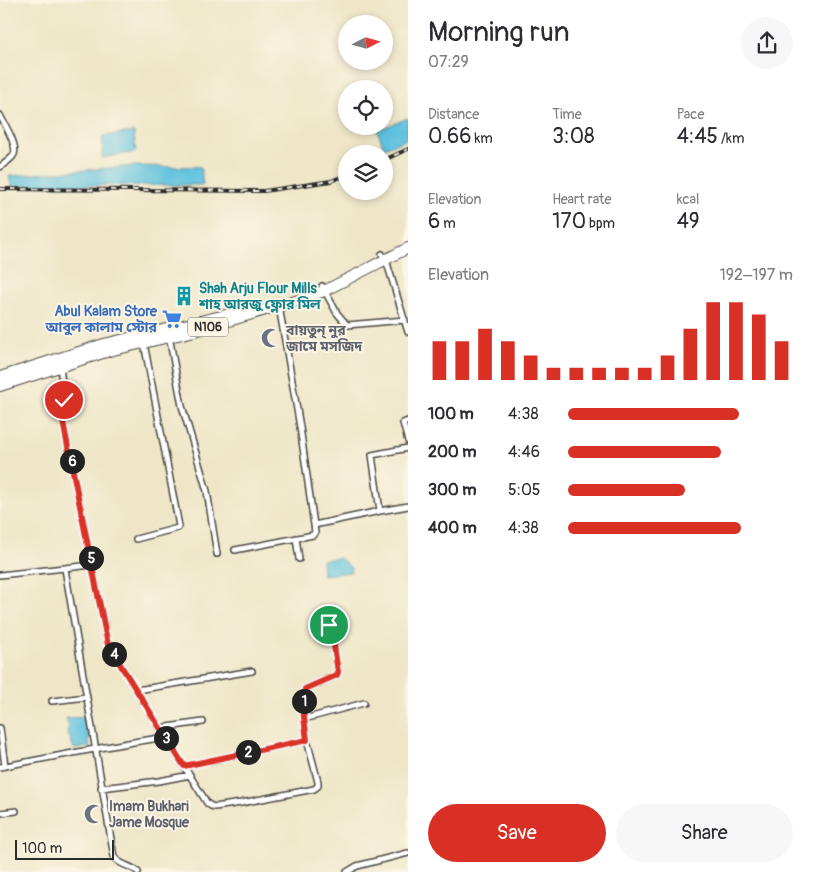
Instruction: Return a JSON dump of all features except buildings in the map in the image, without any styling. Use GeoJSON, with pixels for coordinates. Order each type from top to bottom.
{"type":"FeatureCollection","features":[{"type":"Feature","properties":{"kind":"highway","name":"N106"},"geometry":{"type":"LineString","coordinates":[[0,377],[79,352],[168,333],[278,305],[323,289],[408,241]]}},
{"type":"Feature","properties":{"kind":"highway","name":"N106"},"geometry":{"type":"LineString","coordinates":[[384,256],[408,248]]}},
{"type":"Feature","properties":{"kind":"highway","name":"N106"},"geometry":{"type":"LineString","coordinates":[[0,386],[109,351],[144,344],[168,333]]}},
{"type":"Feature","properties":{"kind":"street"},"geometry":{"type":"LineString","coordinates":[[0,115],[15,151],[14,156],[0,167]]}},
{"type":"Feature","properties":{"kind":"street"},"geometry":{"type":"LineString","coordinates":[[384,256],[408,332]]}},
{"type":"Feature","properties":{"kind":"street"},"geometry":{"type":"LineString","coordinates":[[323,289],[337,313],[347,325],[405,320]]}},
{"type":"Feature","properties":{"kind":"street"},"geometry":{"type":"LineString","coordinates":[[235,550],[315,534],[300,427],[278,305]]}},
{"type":"Feature","properties":{"kind":"street"},"geometry":{"type":"LineString","coordinates":[[168,333],[182,406],[207,491],[217,554]]}},
{"type":"Feature","properties":{"kind":"street"},"geometry":{"type":"LineString","coordinates":[[136,539],[178,528],[179,526],[144,344]]}},
{"type":"Feature","properties":{"kind":"street"},"geometry":{"type":"LineString","coordinates":[[60,366],[64,400],[63,422],[108,645],[210,806],[241,803],[314,789],[318,786],[307,740],[303,697],[305,689],[337,675],[332,633],[329,625]]}},
{"type":"Feature","properties":{"kind":"street"},"geometry":{"type":"LineString","coordinates":[[408,421],[403,423],[408,441]]}},
{"type":"Feature","properties":{"kind":"street"},"geometry":{"type":"LineString","coordinates":[[380,511],[372,455],[408,448]]}},
{"type":"Feature","properties":{"kind":"street"},"geometry":{"type":"LineString","coordinates":[[314,525],[408,506]]}},
{"type":"Feature","properties":{"kind":"street"},"geometry":{"type":"LineString","coordinates":[[296,538],[299,559]]}},
{"type":"Feature","properties":{"kind":"street"},"geometry":{"type":"LineString","coordinates":[[0,575],[92,565]]}},
{"type":"Feature","properties":{"kind":"street"},"geometry":{"type":"LineString","coordinates":[[65,569],[114,858],[117,862],[138,872]]}},
{"type":"Feature","properties":{"kind":"street"},"geometry":{"type":"LineString","coordinates":[[136,690],[252,671]]}},
{"type":"Feature","properties":{"kind":"street"},"geometry":{"type":"LineString","coordinates":[[52,701],[87,698]]}},
{"type":"Feature","properties":{"kind":"street"},"geometry":{"type":"LineString","coordinates":[[304,719],[364,703]]}},
{"type":"Feature","properties":{"kind":"street"},"geometry":{"type":"LineString","coordinates":[[160,728],[203,722]]}},
{"type":"Feature","properties":{"kind":"street"},"geometry":{"type":"LineString","coordinates":[[0,728],[3,766],[94,748],[159,738]]}},
{"type":"Feature","properties":{"kind":"street"},"geometry":{"type":"LineString","coordinates":[[184,766],[307,740]]}},
{"type":"Feature","properties":{"kind":"street"},"geometry":{"type":"LineString","coordinates":[[101,788],[160,781],[190,775]]}},
{"type":"Feature","properties":{"kind":"street"},"geometry":{"type":"LineString","coordinates":[[0,813],[16,811]]}},
{"type":"Feature","properties":{"kind":"street"},"geometry":{"type":"LineString","coordinates":[[347,872],[357,866],[408,853]]}},
{"type":"Feature","properties":{"kind":"water"},"geometry":{"type":"Polygon","coordinates":[[[408,118],[408,139],[392,145],[383,145],[379,135],[393,135],[393,124],[408,118]]]}},
{"type":"Feature","properties":{"kind":"water"},"geometry":{"type":"Polygon","coordinates":[[[134,132],[136,152],[102,158],[103,136],[134,132]]]}},
{"type":"Feature","properties":{"kind":"water"},"geometry":{"type":"Polygon","coordinates":[[[134,166],[201,167],[203,185],[11,186],[9,176],[134,166]]]}},
{"type":"Feature","properties":{"kind":"water"},"geometry":{"type":"Polygon","coordinates":[[[340,558],[351,568],[351,572],[323,575],[322,560],[340,558]]]}},
{"type":"Feature","properties":{"kind":"water"},"geometry":{"type":"Polygon","coordinates":[[[86,717],[90,747],[74,749],[67,730],[69,727],[66,718],[86,717]]]}},
{"type":"Feature","properties":{"kind":"railway"},"geometry":{"type":"LineString","coordinates":[[393,156],[408,149]]}},
{"type":"Feature","properties":{"kind":"railway"},"geometry":{"type":"LineString","coordinates":[[0,189],[264,191],[331,181],[338,178]]}},
{"type":"Feature","properties":{"kind":"place","name":"Shah Arju Flour Mills শাহ আরজু ফ্লোর মিল"},"geometry":{"type":"Point","coordinates":[184,296]}},
{"type":"Feature","properties":{"kind":"place","name":"Abul Kalam Store আবুল কালাম স্টোর"},"geometry":{"type":"Point","coordinates":[172,319]}},
{"type":"Feature","properties":{"kind":"place","name":"বায়তুন্ নুর জামে মসজিদ"},"geometry":{"type":"Point","coordinates":[271,338]}},
{"type":"Feature","properties":{"kind":"place","name":"Imam Bukhari Jame Mosque"},"geometry":{"type":"Point","coordinates":[94,814]}},
{"type":"Feature","properties":{"kind":"route"},"geometry":{"type":"LineString","coordinates":[[64,400],[63,422],[108,645],[184,766],[307,740],[303,697],[305,689],[310,685],[337,675],[338,672],[329,625]]}}]}
